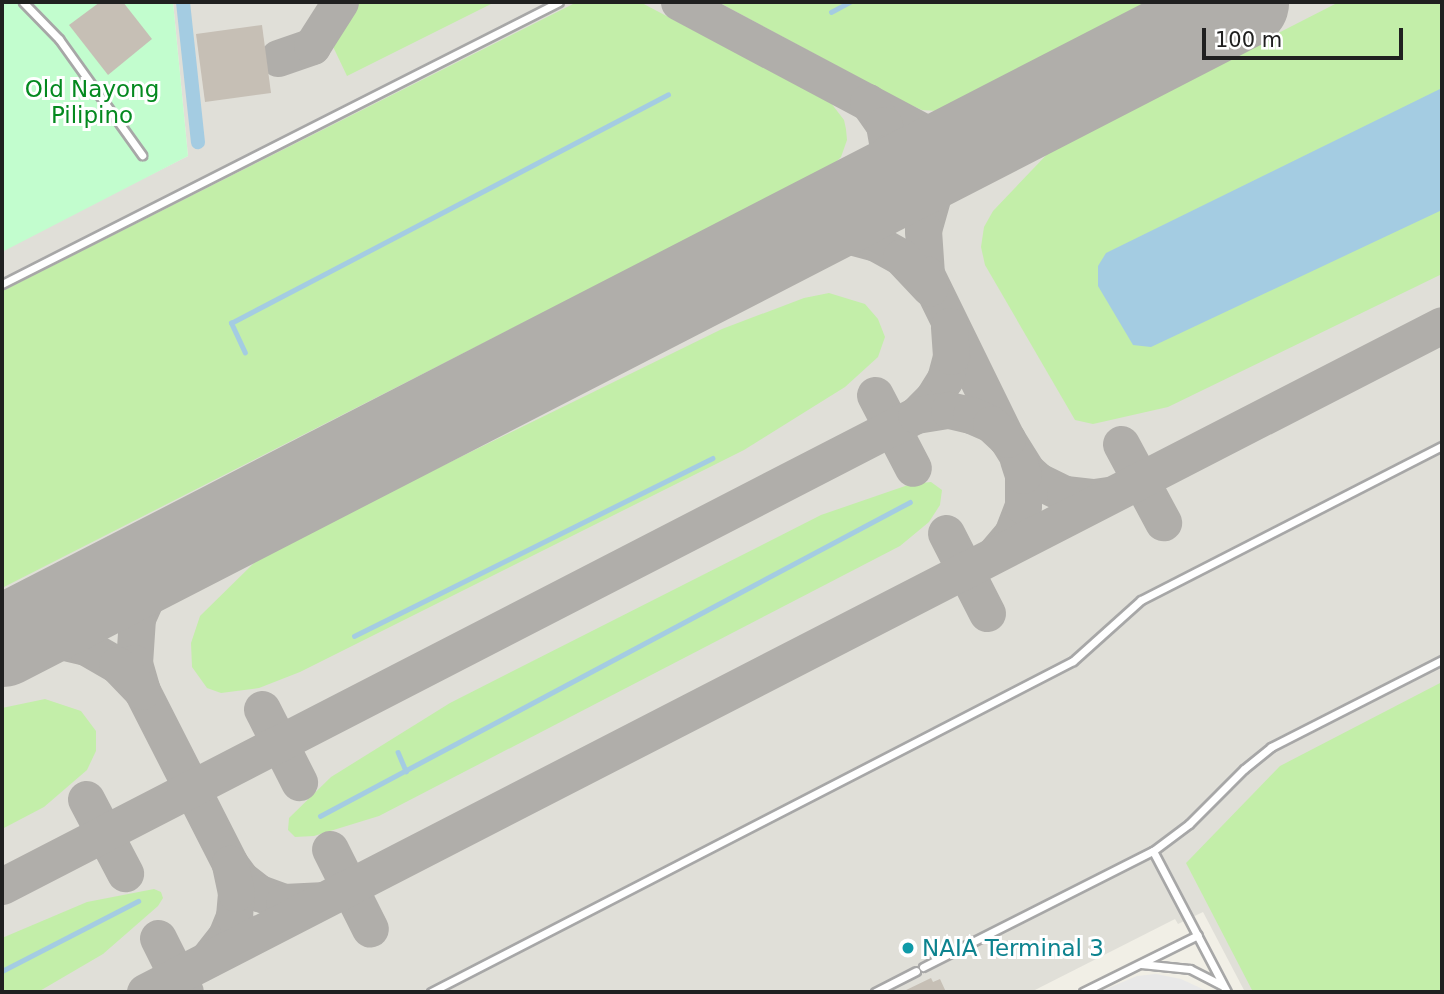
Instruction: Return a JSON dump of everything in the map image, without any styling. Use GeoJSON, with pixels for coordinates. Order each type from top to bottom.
{"type":"FeatureCollection","features":[{"type":"Feature","properties":{"kind":"lane"},"geometry":{"type":"LineString","coordinates":[[23,2],[59,39],[142,155]]}},
{"type":"Feature","properties":{"kind":"lane"},"geometry":{"type":"LineString","coordinates":[[2,284],[559,2]]}},
{"type":"Feature","properties":{"kind":"lane"},"geometry":{"type":"LineString","coordinates":[[431,992],[1073,661],[1141,600],[1442,446]]}},
{"type":"Feature","properties":{"kind":"lane"},"geometry":{"type":"LineString","coordinates":[[875,992],[1153,850],[1189,824],[1244,769],[1271,747],[1442,660]]}},
{"type":"Feature","properties":{"kind":"lane"},"geometry":{"type":"LineString","coordinates":[[1153,850],[1226,990]]}},
{"type":"Feature","properties":{"kind":"lane"},"geometry":{"type":"LineString","coordinates":[[1083,992],[1198,935]]}},
{"type":"Feature","properties":{"kind":"lane"},"geometry":{"type":"LineString","coordinates":[[1137,964],[1202,972],[1226,990]]}},
{"type":"Feature","properties":{"kind":"shaded area"},"geometry":{"type":"Polygon","coordinates":[[[173,2],[1442,2],[1442,992],[1245,992],[1203,912],[1178,924],[1175,919],[1031,992],[2,992],[2,250],[188,156],[173,2]]]}},
{"type":"Feature","properties":{"kind":"shaded area"},"geometry":{"type":"Polygon","coordinates":[[[1156,974],[1181,979],[1209,992],[1099,992],[1137,976],[1156,974]]]}},
{"type":"Feature","properties":{"kind":"green space","name":"Old Nayong Pilipino"},"geometry":{"type":"Polygon","coordinates":[[[2,2],[173,2],[188,156],[2,252],[2,2]]]}},
{"type":"Feature","properties":{"kind":"green space"},"geometry":{"type":"Polygon","coordinates":[[[352,2],[495,2],[347,76],[327,34],[340,22],[352,2]]]}},
{"type":"Feature","properties":{"kind":"green space"},"geometry":{"type":"Polygon","coordinates":[[[577,2],[640,2],[831,103],[844,120],[846,129],[847,140],[841,157],[833,165],[2,588],[2,291],[577,2]]]}},
{"type":"Feature","properties":{"kind":"green space"},"geometry":{"type":"Polygon","coordinates":[[[718,2],[1150,2],[937,111],[922,110],[906,103],[718,2]]]}},
{"type":"Feature","properties":{"kind":"green space"},"geometry":{"type":"Polygon","coordinates":[[[1339,2],[1442,2],[1442,274],[1168,407],[1093,424],[1075,420],[985,265],[981,247],[984,227],[993,211],[1053,148],[1339,2]]]}},
{"type":"Feature","properties":{"kind":"green space"},"geometry":{"type":"Polygon","coordinates":[[[829,293],[865,304],[878,319],[885,337],[878,357],[845,387],[744,450],[300,672],[259,688],[221,693],[207,688],[192,667],[191,643],[200,616],[264,553],[722,329],[804,298],[829,293]]]}},
{"type":"Feature","properties":{"kind":"green space"},"geometry":{"type":"Polygon","coordinates":[[[931,482],[942,490],[940,505],[929,522],[900,546],[379,816],[314,836],[295,837],[288,830],[289,818],[331,777],[450,703],[821,515],[911,484],[931,482]]]}},
{"type":"Feature","properties":{"kind":"green space"},"geometry":{"type":"Polygon","coordinates":[[[1442,682],[1442,992],[1253,992],[1186,863],[1280,766],[1442,682]]]}},
{"type":"Feature","properties":{"kind":"green space"},"geometry":{"type":"Polygon","coordinates":[[[45,699],[81,711],[96,731],[96,751],[87,770],[44,807],[2,829],[2,708],[45,699]]]}},
{"type":"Feature","properties":{"kind":"green space"},"geometry":{"type":"Polygon","coordinates":[[[154,889],[161,892],[163,898],[158,906],[103,954],[38,992],[2,992],[2,938],[87,902],[154,889]]]}},
{"type":"Feature","properties":{"kind":"water"},"geometry":{"type":"Polygon","coordinates":[[[1442,88],[1442,210],[1151,347],[1133,345],[1098,286],[1098,266],[1106,253],[1442,88]]]}},
{"type":"Feature","properties":{"kind":"building"},"geometry":{"type":"Polygon","coordinates":[[[100,2],[123,2],[152,39],[108,75],[69,25],[100,2]]]}},
{"type":"Feature","properties":{"kind":"building"},"geometry":{"type":"Polygon","coordinates":[[[262,25],[271,93],[205,102],[196,34],[262,25]]]}},
{"type":"Feature","properties":{"kind":"building"},"geometry":{"type":"Polygon","coordinates":[[[931,978],[933,982],[940,979],[946,992],[902,992],[931,978]]]}},
{"type":"Feature","properties":{"kind":"waterway"},"geometry":{"type":"LineString","coordinates":[[183,2],[198,142]]}},
{"type":"Feature","properties":{"kind":"waterway"},"geometry":{"type":"LineString","coordinates":[[831,12],[850,2]]}},
{"type":"Feature","properties":{"kind":"waterway"},"geometry":{"type":"LineString","coordinates":[[245,353],[231,323],[668,95]]}},
{"type":"Feature","properties":{"kind":"waterway"},"geometry":{"type":"LineString","coordinates":[[354,636],[712,458]]}},
{"type":"Feature","properties":{"kind":"waterway"},"geometry":{"type":"LineString","coordinates":[[320,816],[910,502]]}},
{"type":"Feature","properties":{"kind":"waterway"},"geometry":{"type":"LineString","coordinates":[[398,752],[406,771]]}},
{"type":"Feature","properties":{"kind":"waterway"},"geometry":{"type":"LineString","coordinates":[[2,971],[138,901]]}},
{"type":"Feature","properties":{"kind":"taxiway"},"geometry":{"type":"LineString","coordinates":[[278,58],[312,46],[340,2]]}},
{"type":"Feature","properties":{"kind":"taxiway"},"geometry":{"type":"LineString","coordinates":[[679,2],[937,139],[957,143],[975,140]]}},
{"type":"Feature","properties":{"kind":"taxiway"},"geometry":{"type":"LineString","coordinates":[[868,102],[884,125],[889,152],[885,171],[869,194]]}},
{"type":"Feature","properties":{"kind":"taxiway"},"geometry":{"type":"LineString","coordinates":[[998,129],[961,153],[935,188],[923,230],[926,274],[1007,439],[1027,471],[1038,481],[1065,494],[1094,497],[1108,495]]}},
{"type":"Feature","properties":{"kind":"taxiway"},"geometry":{"type":"LineString","coordinates":[[793,236],[835,232],[876,243],[901,257],[930,288]]}},
{"type":"Feature","properties":{"kind":"taxiway"},"geometry":{"type":"LineString","coordinates":[[145,992],[1442,325]]}},
{"type":"Feature","properties":{"kind":"taxiway"},"geometry":{"type":"LineString","coordinates":[[916,415],[933,398],[945,379],[951,356],[949,326]]}},
{"type":"Feature","properties":{"kind":"taxiway"},"geometry":{"type":"LineString","coordinates":[[875,395],[913,468]]}},
{"type":"Feature","properties":{"kind":"taxiway"},"geometry":{"type":"LineString","coordinates":[[2,886],[916,415],[949,410],[971,415],[991,424],[1007,439]]}},
{"type":"Feature","properties":{"kind":"taxiway"},"geometry":{"type":"LineString","coordinates":[[1121,444],[1163,522]]}},
{"type":"Feature","properties":{"kind":"taxiway"},"geometry":{"type":"LineString","coordinates":[[995,554],[1012,534],[1023,506],[1023,475],[1018,460]]}},
{"type":"Feature","properties":{"kind":"taxiway"},"geometry":{"type":"LineString","coordinates":[[946,533],[987,613]]}},
{"type":"Feature","properties":{"kind":"taxiway"},"geometry":{"type":"LineString","coordinates":[[186,547],[155,578],[137,618],[134,663],[142,691],[230,864],[241,879],[259,893],[284,902],[320,900]]}},
{"type":"Feature","properties":{"kind":"taxiway"},"geometry":{"type":"LineString","coordinates":[[2,642],[43,637],[86,647],[117,665],[142,691]]}},
{"type":"Feature","properties":{"kind":"taxiway"},"geometry":{"type":"LineString","coordinates":[[262,709],[299,782]]}},
{"type":"Feature","properties":{"kind":"taxiway"},"geometry":{"type":"LineString","coordinates":[[86,799],[125,873]]}},
{"type":"Feature","properties":{"kind":"taxiway"},"geometry":{"type":"LineString","coordinates":[[330,849],[370,929]]}},
{"type":"Feature","properties":{"kind":"taxiway"},"geometry":{"type":"LineString","coordinates":[[208,959],[226,936],[234,916],[236,893],[230,864]]}},
{"type":"Feature","properties":{"kind":"taxiway"},"geometry":{"type":"LineString","coordinates":[[158,938],[185,992]]}},
{"type":"Feature","properties":{"kind":"runway"},"geometry":{"type":"LineString","coordinates":[[2,641],[1243,2]]}},
{"type":"Feature","properties":{"kind":"place","name":"NAIA Terminal 3"},"geometry":{"type":"Point","coordinates":[908,948]}}]}
